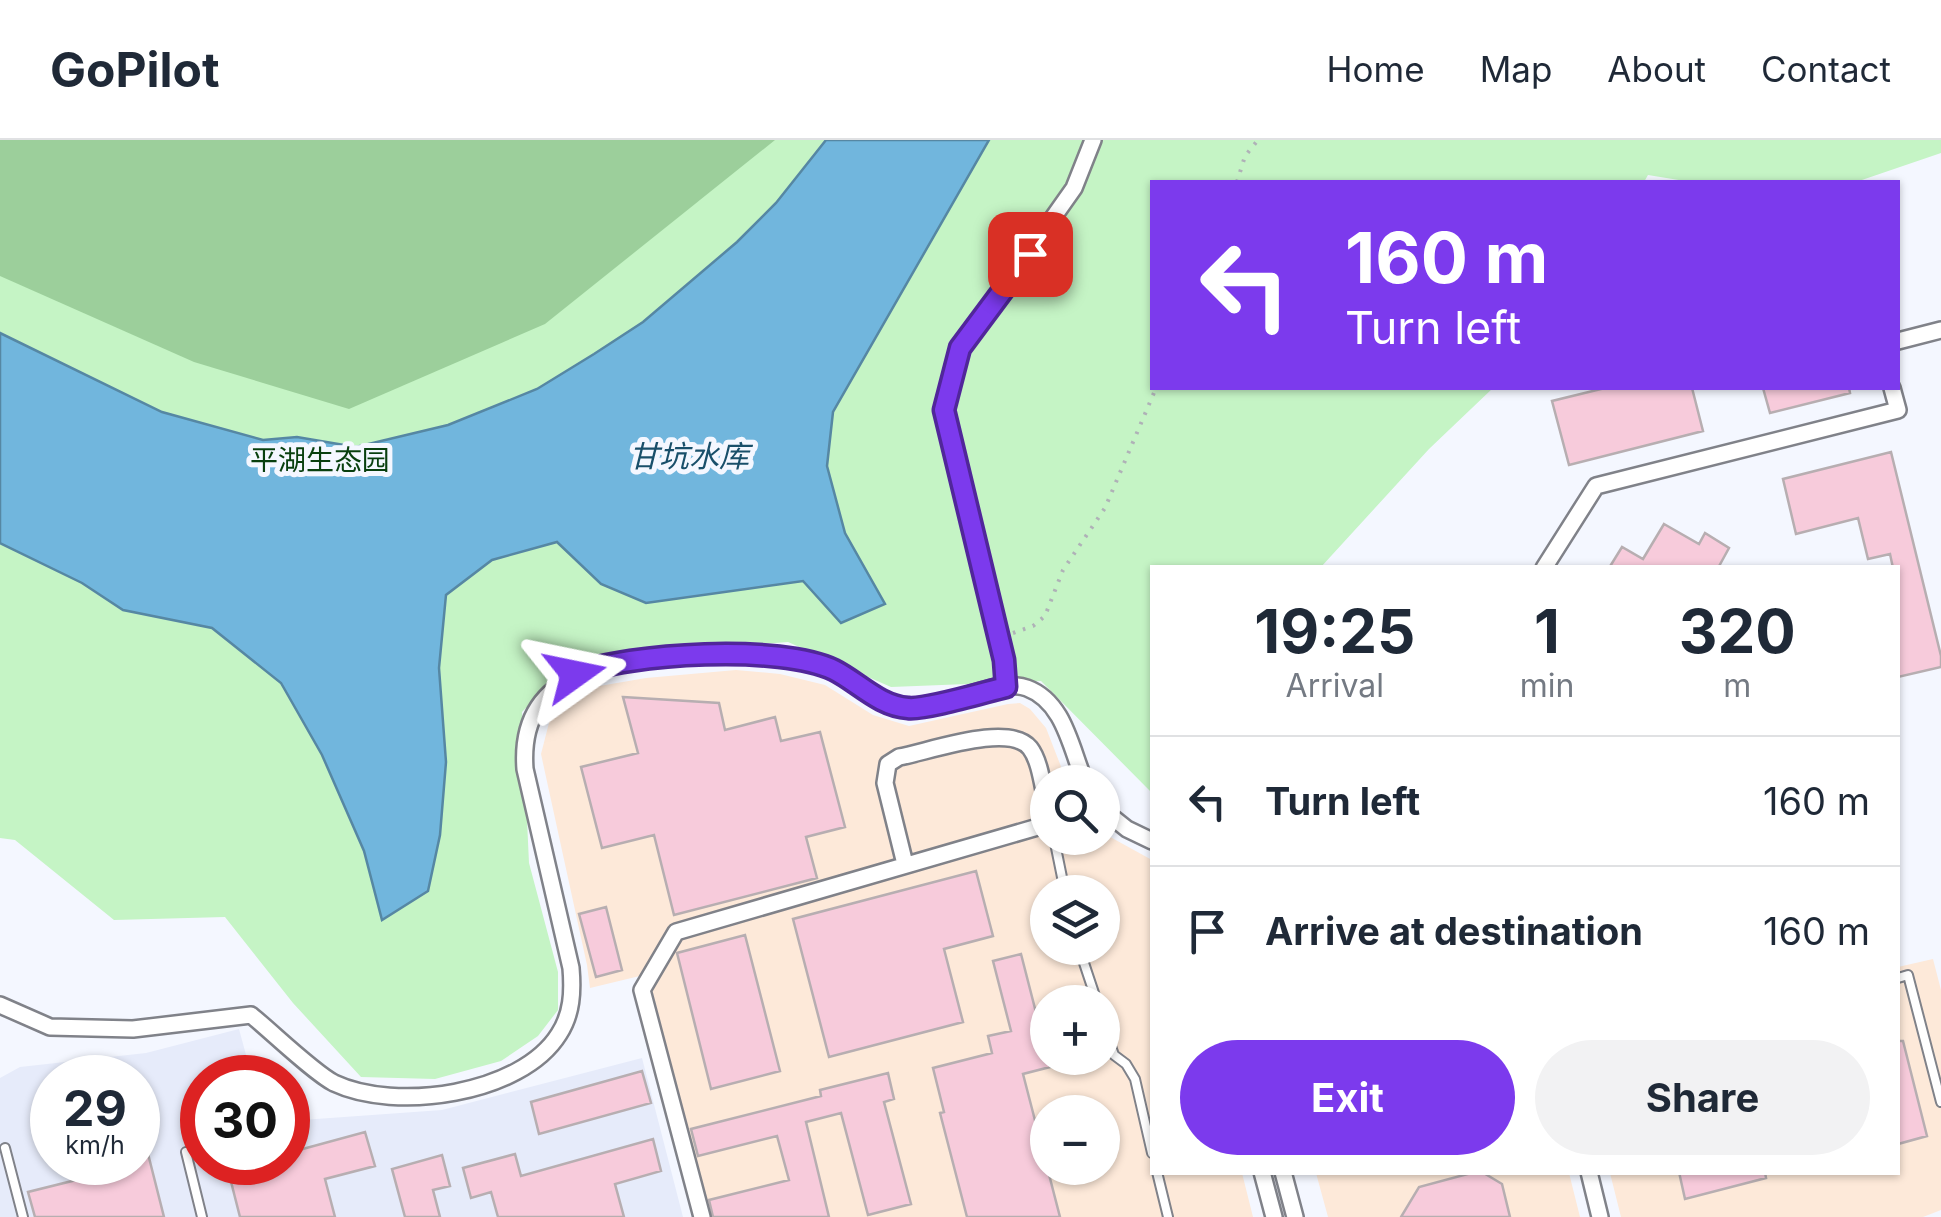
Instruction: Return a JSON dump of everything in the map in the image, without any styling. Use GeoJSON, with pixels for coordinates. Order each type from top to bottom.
{"type":"FeatureCollection","features":[{"type":"Feature","properties":{"kind":"street"},"geometry":{"type":"LineString","coordinates":[[1006,687],[998,636],[944,410],[960,348],[1074,188],[1093,140]]}},
{"type":"Feature","properties":{"kind":"street"},"geometry":{"type":"LineString","coordinates":[[1900,340],[1941,330]]}},
{"type":"Feature","properties":{"kind":"street"},"geometry":{"type":"LineString","coordinates":[[1546,565],[1596,486],[1898,410],[1893,390]]}},
{"type":"Feature","properties":{"kind":"street"},"geometry":{"type":"LineString","coordinates":[[0,1005],[50,1027],[133,1028],[251,1015],[332,1082],[371,1093],[411,1097],[450,1094],[489,1083],[544,1053],[569,1014],[573,991],[524,754],[529,725],[552,689],[588,669],[736,653],[783,657],[832,669],[880,699],[910,709],[1024,686],[1041,696],[1060,718],[1078,765]]}},
{"type":"Feature","properties":{"kind":"street"},"geometry":{"type":"LineString","coordinates":[[905,864],[885,783],[888,764],[898,757],[1004,736],[1023,742],[1032,750],[1036,765]]}},
{"type":"Feature","properties":{"kind":"street"},"geometry":{"type":"LineString","coordinates":[[1120,823],[1150,840]]}},
{"type":"Feature","properties":{"kind":"street"},"geometry":{"type":"LineString","coordinates":[[702,1217],[642,990],[676,932],[1030,829]]}},
{"type":"Feature","properties":{"kind":"street"},"geometry":{"type":"LineString","coordinates":[[1263,1175],[1274,1217]]}},
{"type":"Feature","properties":{"kind":"street"},"geometry":{"type":"LineString","coordinates":[[1284,1175],[1294,1217]]}},
{"type":"Feature","properties":{"kind":"street"},"geometry":{"type":"LineString","coordinates":[[1589,1175],[1600,1217]]}},
{"type":"Feature","properties":{"kind":"lane"},"geometry":{"type":"LineString","coordinates":[[1900,977],[1908,975],[1941,1102]]}},
{"type":"Feature","properties":{"kind":"lane"},"geometry":{"type":"LineString","coordinates":[[1120,1059],[1135,1079],[1150,1144]]}},
{"type":"Feature","properties":{"kind":"lane"},"geometry":{"type":"LineString","coordinates":[[5,1148],[22,1217]]}},
{"type":"Feature","properties":{"kind":"lane"},"geometry":{"type":"LineString","coordinates":[[1158,1175],[1168,1217]]}},
{"type":"Feature","properties":{"kind":"lane"},"geometry":{"type":"LineString","coordinates":[[194,1185],[202,1217]]}},
{"type":"Feature","properties":{"kind":"path"},"geometry":{"type":"LineString","coordinates":[[1237,180],[1246,156],[1258,140]]}},
{"type":"Feature","properties":{"kind":"path"},"geometry":{"type":"LineString","coordinates":[[998,636],[1033,626],[1045,616],[1063,570],[1105,508],[1155,390]]}},
{"type":"Feature","properties":{"kind":"shaded area"},"geometry":{"type":"Polygon","coordinates":[[[736,670],[780,674],[825,685],[873,715],[909,726],[1008,704],[1020,703],[1030,709],[1046,728],[1060,765],[1030,765],[1030,855],[1120,855],[1120,842],[1150,859],[1150,1175],[1242,1175],[1253,1217],[710,1217],[648,974],[590,988],[541,754],[550,719],[582,689],[646,678],[736,670]]]}},
{"type":"Feature","properties":{"kind":"shaded area"},"geometry":{"type":"Polygon","coordinates":[[[1933,959],[1941,990],[1941,1210],[1923,1217],[1621,1217],[1610,1175],[1900,1175],[1900,967],[1933,959]]]}},
{"type":"Feature","properties":{"kind":"shaded area"},"geometry":{"type":"Polygon","coordinates":[[[239,1029],[246,1055],[180,1055],[180,1185],[310,1185],[310,1119],[442,1110],[642,1058],[683,1217],[0,1217],[0,1078],[20,1067],[30,1066],[30,1185],[160,1185],[160,1055],[128,1055],[239,1029]]]}},
{"type":"Feature","properties":{"kind":"shaded area"},"geometry":{"type":"Polygon","coordinates":[[[1317,1175],[1570,1175],[1580,1217],[1328,1217],[1317,1175]]]}},
{"type":"Feature","properties":{"kind":"green space","name":"平湖生态园"},"geometry":{"type":"Polygon","coordinates":[[[0,140],[1941,140],[1941,153],[1862,180],[1679,180],[1648,175],[1645,180],[1150,180],[1150,390],[1491,390],[1429,449],[1323,565],[1150,565],[1150,791],[1041,681],[891,687],[788,642],[574,659],[522,712],[529,863],[558,972],[558,1010],[538,1036],[501,1061],[435,1079],[361,1077],[293,1003],[225,917],[114,920],[15,840],[0,838],[0,140]]]}},
{"type":"Feature","properties":{"kind":"green space"},"geometry":{"type":"Polygon","coordinates":[[[0,140],[775,140],[545,324],[349,409],[194,362],[0,276],[0,140]]]}},
{"type":"Feature","properties":{"kind":"water","name":"甘坑水库"},"geometry":{"type":"Polygon","coordinates":[[[826,140],[989,140],[833,412],[827,466],[845,533],[885,604],[841,623],[803,581],[646,603],[601,584],[557,542],[492,560],[446,595],[439,668],[446,762],[440,835],[428,891],[382,920],[364,851],[322,755],[281,683],[212,628],[123,610],[82,583],[0,543],[0,333],[162,412],[263,440],[297,437],[356,447],[448,425],[537,389],[643,322],[737,242],[776,203],[826,140]]]}},
{"type":"Feature","properties":{"kind":"building"},"geometry":{"type":"Polygon","coordinates":[[[1597,390],[1693,390],[1703,431],[1569,465],[1552,401],[1597,390]]]}},
{"type":"Feature","properties":{"kind":"building"},"geometry":{"type":"Polygon","coordinates":[[[1764,390],[1849,390],[1850,393],[1770,413],[1764,390]]]}},
{"type":"Feature","properties":{"kind":"building"},"geometry":{"type":"Polygon","coordinates":[[[1891,452],[1941,667],[1900,677],[1900,565],[1892,565],[1890,554],[1868,559],[1858,518],[1796,534],[1783,479],[1891,452]]]}},
{"type":"Feature","properties":{"kind":"building"},"geometry":{"type":"Polygon","coordinates":[[[1664,524],[1699,544],[1705,533],[1729,548],[1720,565],[1611,565],[1622,547],[1643,559],[1664,524]]]}},
{"type":"Feature","properties":{"kind":"building"},"geometry":{"type":"Polygon","coordinates":[[[623,697],[719,703],[725,730],[775,717],[781,741],[820,732],[845,827],[806,837],[817,878],[674,915],[654,835],[602,848],[581,767],[638,753],[623,697]]]}},
{"type":"Feature","properties":{"kind":"building"},"geometry":{"type":"Polygon","coordinates":[[[976,871],[993,936],[944,949],[963,1022],[829,1057],[793,919],[976,871]]]}},
{"type":"Feature","properties":{"kind":"building"},"geometry":{"type":"Polygon","coordinates":[[[606,907],[622,970],[596,977],[579,914],[606,907]]]}},
{"type":"Feature","properties":{"kind":"building"},"geometry":{"type":"Polygon","coordinates":[[[745,935],[780,1071],[711,1089],[677,953],[745,935]]]}},
{"type":"Feature","properties":{"kind":"building"},"geometry":{"type":"Polygon","coordinates":[[[1021,954],[1030,989],[1030,1072],[1023,1074],[1030,1101],[1030,1185],[1052,1185],[1060,1217],[967,1217],[940,1113],[944,1112],[933,1068],[992,1053],[988,1036],[1011,1031],[993,961],[1021,954]]]}},
{"type":"Feature","properties":{"kind":"building"},"geometry":{"type":"Polygon","coordinates":[[[1900,1041],[1903,1041],[1927,1136],[1900,1143],[1900,1041]]]}},
{"type":"Feature","properties":{"kind":"building"},"geometry":{"type":"Polygon","coordinates":[[[642,1071],[651,1103],[539,1134],[531,1102],[642,1071]]]}},
{"type":"Feature","properties":{"kind":"building"},"geometry":{"type":"Polygon","coordinates":[[[888,1073],[894,1099],[884,1102],[911,1204],[868,1215],[841,1113],[806,1122],[829,1217],[713,1217],[709,1200],[789,1180],[777,1136],[698,1156],[691,1129],[821,1096],[820,1090],[888,1073]]]}},
{"type":"Feature","properties":{"kind":"building"},"geometry":{"type":"Polygon","coordinates":[[[365,1132],[375,1166],[325,1179],[335,1217],[240,1217],[232,1185],[310,1185],[310,1147],[365,1132]]]}},
{"type":"Feature","properties":{"kind":"building"},"geometry":{"type":"Polygon","coordinates":[[[653,1139],[661,1171],[615,1184],[624,1217],[498,1217],[491,1192],[471,1198],[463,1168],[515,1154],[521,1176],[653,1139]]]}},
{"type":"Feature","properties":{"kind":"building"},"geometry":{"type":"Polygon","coordinates":[[[442,1155],[450,1186],[433,1190],[440,1217],[405,1217],[392,1169],[442,1155]]]}},
{"type":"Feature","properties":{"kind":"building"},"geometry":{"type":"Polygon","coordinates":[[[1464,1175],[1487,1175],[1502,1184],[1510,1217],[1401,1217],[1419,1187],[1464,1175]]]}},
{"type":"Feature","properties":{"kind":"building"},"geometry":{"type":"Polygon","coordinates":[[[1680,1175],[1766,1175],[1766,1178],[1685,1199],[1680,1175]]]}},
{"type":"Feature","properties":{"kind":"building"},"geometry":{"type":"Polygon","coordinates":[[[56,1185],[156,1185],[164,1217],[35,1217],[28,1192],[56,1185]]]}},
{"type":"Feature","properties":{"kind":"route"},"geometry":{"type":"LineString","coordinates":[[575,674],[644,661],[736,653],[783,657],[832,669],[880,699],[910,709],[1006,687],[1004,660],[944,410],[960,348],[1030,254]]}}]}
